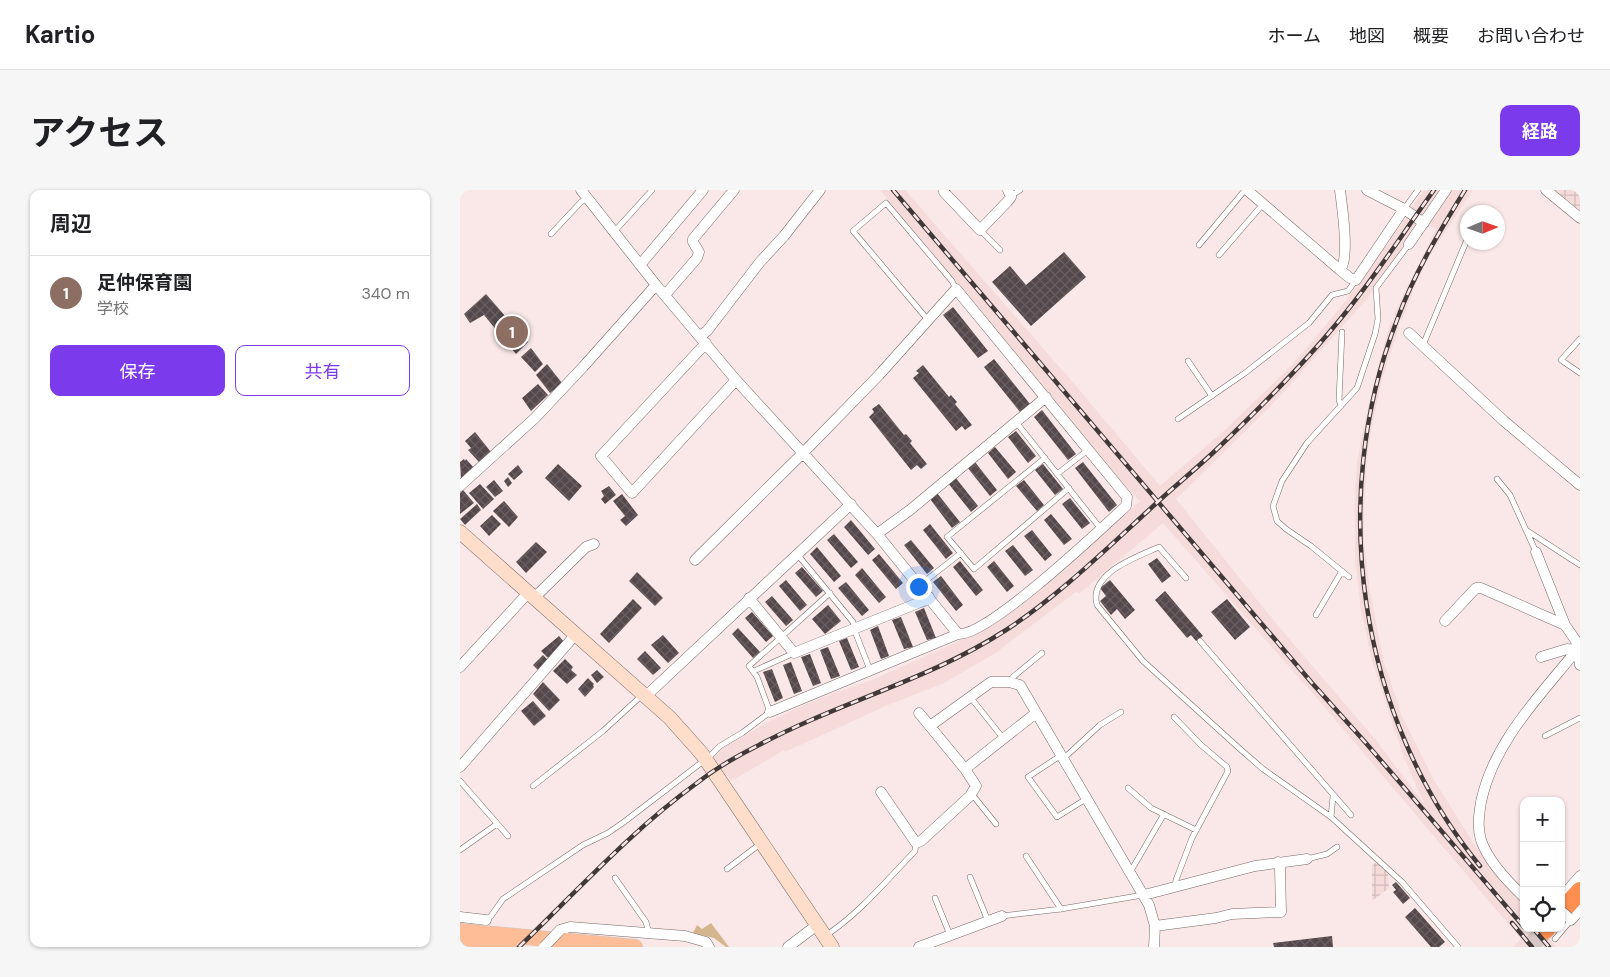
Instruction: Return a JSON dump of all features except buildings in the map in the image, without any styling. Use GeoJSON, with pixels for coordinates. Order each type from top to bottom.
{"type":"FeatureCollection","features":[{"type":"Feature","properties":{"kind":"highway"},"geometry":{"type":"LineString","coordinates":[[1566,915],[1580,891]]}},
{"type":"Feature","properties":{"kind":"main road"},"geometry":{"type":"LineString","coordinates":[[460,931],[635,947]]}},
{"type":"Feature","properties":{"kind":"main road"},"geometry":{"type":"LineString","coordinates":[[460,944],[510,947]]}},
{"type":"Feature","properties":{"kind":"street"},"geometry":{"type":"LineString","coordinates":[[640,265],[703,190]]}},
{"type":"Feature","properties":{"kind":"street"},"geometry":{"type":"LineString","coordinates":[[665,294],[697,258],[698,250],[693,242],[695,236],[734,190]]}},
{"type":"Feature","properties":{"kind":"street"},"geometry":{"type":"LineString","coordinates":[[736,380],[632,493],[601,456],[703,340],[760,262],[784,236],[820,190]]}},
{"type":"Feature","properties":{"kind":"street"},"geometry":{"type":"LineString","coordinates":[[944,190],[980,230],[1007,202],[1009,193]]}},
{"type":"Feature","properties":{"kind":"street"},"geometry":{"type":"LineString","coordinates":[[1246,190],[1340,270],[1356,280],[1404,209]]}},
{"type":"Feature","properties":{"kind":"street"},"geometry":{"type":"LineString","coordinates":[[1340,190],[1344,261],[1340,270]]}},
{"type":"Feature","properties":{"kind":"street"},"geometry":{"type":"LineString","coordinates":[[1367,190],[1404,209],[1424,223]]}},
{"type":"Feature","properties":{"kind":"street"},"geometry":{"type":"LineString","coordinates":[[1409,244],[1446,190]]}},
{"type":"Feature","properties":{"kind":"street"},"geometry":{"type":"LineString","coordinates":[[1546,190],[1580,218]]}},
{"type":"Feature","properties":{"kind":"street"},"geometry":{"type":"LineString","coordinates":[[584,194],[656,285],[736,380],[851,504],[920,585],[958,634]]}},
{"type":"Feature","properties":{"kind":"street"},"geometry":{"type":"LineString","coordinates":[[460,486],[535,418],[583,368],[656,285]]}},
{"type":"Feature","properties":{"kind":"street"},"geometry":{"type":"LineString","coordinates":[[695,560],[879,375],[956,290],[1127,497],[1126,506],[1049,576],[1000,613],[968,633],[958,634],[770,712]]}},
{"type":"Feature","properties":{"kind":"street"},"geometry":{"type":"LineString","coordinates":[[1409,333],[1504,421],[1580,485]]}},
{"type":"Feature","properties":{"kind":"street"},"geometry":{"type":"LineString","coordinates":[[877,534],[910,510],[1046,397]]}},
{"type":"Feature","properties":{"kind":"street"},"geometry":{"type":"LineString","coordinates":[[646,696],[851,504]]}},
{"type":"Feature","properties":{"kind":"street"},"geometry":{"type":"LineString","coordinates":[[463,537],[679,726],[705,759],[825,936],[788,947]]}},
{"type":"Feature","properties":{"kind":"street"},"geometry":{"type":"LineString","coordinates":[[460,668],[531,595],[586,547],[594,544]]}},
{"type":"Feature","properties":{"kind":"street"},"geometry":{"type":"LineString","coordinates":[[1536,552],[1565,625],[1576,641],[1580,665]]}},
{"type":"Feature","properties":{"kind":"street"},"geometry":{"type":"LineString","coordinates":[[1445,621],[1476,588],[1482,588],[1565,625]]}},
{"type":"Feature","properties":{"kind":"street"},"geometry":{"type":"LineString","coordinates":[[749,598],[794,653],[923,601],[929,596]]}},
{"type":"Feature","properties":{"kind":"street"},"geometry":{"type":"LineString","coordinates":[[460,767],[576,634]]}},
{"type":"Feature","properties":{"kind":"street"},"geometry":{"type":"LineString","coordinates":[[1541,657],[1567,649],[1578,648]]}},
{"type":"Feature","properties":{"kind":"street"},"geometry":{"type":"LineString","coordinates":[[1520,893],[1501,872],[1483,846],[1478,822],[1482,800],[1490,772],[1502,747],[1532,705],[1578,648]]}},
{"type":"Feature","properties":{"kind":"street"},"geometry":{"type":"LineString","coordinates":[[930,726],[991,682],[1009,682],[1020,685],[1061,758],[1144,895],[1155,926],[1154,947]]}},
{"type":"Feature","properties":{"kind":"street"},"geometry":{"type":"LineString","coordinates":[[881,792],[916,843],[921,841],[970,796],[976,786],[965,769],[918,712]]}},
{"type":"Feature","properties":{"kind":"street"},"geometry":{"type":"LineString","coordinates":[[965,769],[1036,713]]}},
{"type":"Feature","properties":{"kind":"street"},"geometry":{"type":"LineString","coordinates":[[1144,895],[1255,866],[1307,859]]}},
{"type":"Feature","properties":{"kind":"street"},"geometry":{"type":"LineString","coordinates":[[1155,926],[1232,914],[1281,912],[1280,868],[1278,862]]}},
{"type":"Feature","properties":{"kind":"street"},"geometry":{"type":"LineString","coordinates":[[1565,893],[1580,876]]}},
{"type":"Feature","properties":{"kind":"street"},"geometry":{"type":"LineString","coordinates":[[1566,915],[1580,910]]}},
{"type":"Feature","properties":{"kind":"street"},"geometry":{"type":"LineString","coordinates":[[919,947],[1002,916]]}},
{"type":"Feature","properties":{"kind":"street"},"geometry":{"type":"LineString","coordinates":[[460,917],[486,920]]}},
{"type":"Feature","properties":{"kind":"street"},"geometry":{"type":"LineString","coordinates":[[544,947],[560,930],[570,927],[685,936],[706,942],[709,947]]}},
{"type":"Feature","properties":{"kind":"lane"},"geometry":{"type":"LineString","coordinates":[[614,232],[652,190]]}},
{"type":"Feature","properties":{"kind":"lane"},"geometry":{"type":"LineString","coordinates":[[1009,193],[1020,190]]}},
{"type":"Feature","properties":{"kind":"lane"},"geometry":{"type":"LineString","coordinates":[[1199,245],[1246,190]]}},
{"type":"Feature","properties":{"kind":"lane"},"geometry":{"type":"LineString","coordinates":[[1404,209],[1418,190]]}},
{"type":"Feature","properties":{"kind":"lane"},"geometry":{"type":"LineString","coordinates":[[552,234],[581,202],[584,194]]}},
{"type":"Feature","properties":{"kind":"lane"},"geometry":{"type":"LineString","coordinates":[[928,320],[853,231],[886,203],[952,281],[956,290]]}},
{"type":"Feature","properties":{"kind":"lane"},"geometry":{"type":"LineString","coordinates":[[1218,255],[1263,204]]}},
{"type":"Feature","properties":{"kind":"lane"},"geometry":{"type":"LineString","coordinates":[[980,230],[1000,250]]}},
{"type":"Feature","properties":{"kind":"lane"},"geometry":{"type":"LineString","coordinates":[[1348,577],[1277,521],[1272,506],[1282,481],[1308,443],[1357,388],[1375,334],[1378,310],[1376,288],[1409,244]]}},
{"type":"Feature","properties":{"kind":"lane"},"geometry":{"type":"LineString","coordinates":[[1423,345],[1463,250]]}},
{"type":"Feature","properties":{"kind":"lane"},"geometry":{"type":"LineString","coordinates":[[1178,418],[1246,374],[1309,323],[1332,295],[1348,291],[1356,280]]}},
{"type":"Feature","properties":{"kind":"lane"},"geometry":{"type":"LineString","coordinates":[[1341,406],[1338,400],[1342,332]]}},
{"type":"Feature","properties":{"kind":"lane"},"geometry":{"type":"LineString","coordinates":[[1580,339],[1561,360],[1580,373]]}},
{"type":"Feature","properties":{"kind":"lane"},"geometry":{"type":"LineString","coordinates":[[1188,362],[1212,396]]}},
{"type":"Feature","properties":{"kind":"lane"},"geometry":{"type":"LineString","coordinates":[[1016,421],[1101,529]]}},
{"type":"Feature","properties":{"kind":"lane"},"geometry":{"type":"LineString","coordinates":[[1057,474],[1088,450]]}},
{"type":"Feature","properties":{"kind":"lane"},"geometry":{"type":"LineString","coordinates":[[1045,458],[947,537],[974,568],[1069,488]]}},
{"type":"Feature","properties":{"kind":"lane"},"geometry":{"type":"LineString","coordinates":[[1496,479],[1510,495],[1536,552]]}},
{"type":"Feature","properties":{"kind":"lane"},"geometry":{"type":"LineString","coordinates":[[1525,530],[1580,565]]}},
{"type":"Feature","properties":{"kind":"lane"},"geometry":{"type":"LineString","coordinates":[[1186,578],[1159,547],[1122,563],[1103,580],[1096,588],[1094,597],[1096,605],[1143,661],[1263,769],[1331,817],[1402,882],[1458,947]]}},
{"type":"Feature","properties":{"kind":"lane"},"geometry":{"type":"LineString","coordinates":[[920,585],[961,553]]}},
{"type":"Feature","properties":{"kind":"lane"},"geometry":{"type":"LineString","coordinates":[[797,554],[854,622],[870,670]]}},
{"type":"Feature","properties":{"kind":"lane"},"geometry":{"type":"LineString","coordinates":[[1316,614],[1342,571]]}},
{"type":"Feature","properties":{"kind":"lane"},"geometry":{"type":"LineString","coordinates":[[486,920],[503,899],[583,845],[608,833],[624,822],[720,746],[742,734],[770,712],[754,671],[749,666],[830,593]]}},
{"type":"Feature","properties":{"kind":"lane"},"geometry":{"type":"LineString","coordinates":[[1200,641],[1351,816]]}},
{"type":"Feature","properties":{"kind":"lane"},"geometry":{"type":"LineString","coordinates":[[1009,682],[1012,677],[1042,652]]}},
{"type":"Feature","properties":{"kind":"lane"},"geometry":{"type":"LineString","coordinates":[[754,671],[794,653]]}},
{"type":"Feature","properties":{"kind":"lane"},"geometry":{"type":"LineString","coordinates":[[533,786],[603,731],[639,698],[646,696]]}},
{"type":"Feature","properties":{"kind":"lane"},"geometry":{"type":"LineString","coordinates":[[971,698],[1003,738]]}},
{"type":"Feature","properties":{"kind":"lane"},"geometry":{"type":"LineString","coordinates":[[1087,799],[1057,817],[1028,777],[1061,758],[1100,725],[1121,712]]}},
{"type":"Feature","properties":{"kind":"lane"},"geometry":{"type":"LineString","coordinates":[[1174,717],[1201,745],[1227,767],[1227,776],[1196,830],[1175,887]]}},
{"type":"Feature","properties":{"kind":"lane"},"geometry":{"type":"LineString","coordinates":[[1545,736],[1580,718]]}},
{"type":"Feature","properties":{"kind":"lane"},"geometry":{"type":"LineString","coordinates":[[460,781],[508,836]]}},
{"type":"Feature","properties":{"kind":"lane"},"geometry":{"type":"LineString","coordinates":[[1128,788],[1151,808],[1196,830]]}},
{"type":"Feature","properties":{"kind":"lane"},"geometry":{"type":"LineString","coordinates":[[970,796],[975,798],[996,824]]}},
{"type":"Feature","properties":{"kind":"lane"},"geometry":{"type":"LineString","coordinates":[[1331,817],[1333,796]]}},
{"type":"Feature","properties":{"kind":"lane"},"geometry":{"type":"LineString","coordinates":[[1130,871],[1164,814]]}},
{"type":"Feature","properties":{"kind":"lane"},"geometry":{"type":"LineString","coordinates":[[460,850],[497,824]]}},
{"type":"Feature","properties":{"kind":"lane"},"geometry":{"type":"LineString","coordinates":[[727,869],[762,842]]}},
{"type":"Feature","properties":{"kind":"lane"},"geometry":{"type":"LineString","coordinates":[[825,936],[846,920],[884,884],[914,851],[916,843]]}},
{"type":"Feature","properties":{"kind":"lane"},"geometry":{"type":"LineString","coordinates":[[1307,859],[1327,854],[1337,848]]}},
{"type":"Feature","properties":{"kind":"lane"},"geometry":{"type":"LineString","coordinates":[[1026,856],[1061,909]]}},
{"type":"Feature","properties":{"kind":"lane"},"geometry":{"type":"LineString","coordinates":[[970,877],[988,921]]}},
{"type":"Feature","properties":{"kind":"lane"},"geometry":{"type":"LineString","coordinates":[[615,878],[646,922],[649,934]]}},
{"type":"Feature","properties":{"kind":"lane"},"geometry":{"type":"LineString","coordinates":[[1002,916],[1061,909],[1144,895]]}},
{"type":"Feature","properties":{"kind":"lane"},"geometry":{"type":"LineString","coordinates":[[935,898],[950,936]]}},
{"type":"Feature","properties":{"kind":"lane"},"geometry":{"type":"LineString","coordinates":[[1549,933],[1566,915]]}},
{"type":"Feature","properties":{"kind":"shaded area"},"geometry":{"type":"Polygon","coordinates":[[[880,190],[905,190],[1076,386],[1160,486],[1225,430],[1285,372],[1355,289],[1407,217],[1418,225],[1366,300],[1270,407],[1176,499],[1279,627],[1375,739],[1425,805],[1404,758],[1372,661],[1361,610],[1355,559],[1357,461],[1378,366],[1391,321],[1399,327],[1382,379],[1368,448],[1364,507],[1364,545],[1370,592],[1384,662],[1402,716],[1434,780],[1472,841],[1498,875],[1520,899],[1520,932],[1544,932],[1556,947],[1513,947],[1521,939],[1328,711],[1163,523],[1079,594],[1076,592],[994,654],[944,683],[888,705],[785,752],[784,750],[732,781],[728,776],[725,776],[713,758],[723,748],[770,721],[813,701],[874,679],[962,640],[1015,608],[1064,570],[1140,501],[1118,478],[880,190]]]}},
{"type":"Feature","properties":{"kind":"shaded area"},"geometry":{"type":"Polygon","coordinates":[[[1443,190],[1424,216],[1420,216],[1411,209],[1423,191],[1443,190]]]}},
{"type":"Feature","properties":{"kind":"shaded area"},"geometry":{"type":"Polygon","coordinates":[[[1449,190],[1473,190],[1463,205],[1460,205],[1460,210],[1431,253],[1414,288],[1402,320],[1394,315],[1436,229],[1428,225],[1449,190]]]}},
{"type":"Feature","properties":{"kind":"shaded area"},"geometry":{"type":"Polygon","coordinates":[[[1553,190],[1580,190],[1580,212],[1553,190]]]}},
{"type":"Feature","properties":{"kind":"shaded area"},"geometry":{"type":"Polygon","coordinates":[[[1375,863],[1388,872],[1389,888],[1372,901],[1372,866],[1375,863]]]}},
{"type":"Feature","properties":{"kind":"shaded area"},"geometry":{"type":"Polygon","coordinates":[[[711,923],[729,947],[726,947],[714,938],[693,933],[697,925],[702,929],[711,923]]]}},
{"type":"Feature","properties":{"kind":"tunnel"},"geometry":{"type":"LineString","coordinates":[[1530,947],[1543,932]]}},
{"type":"Feature","properties":{"kind":"railway"},"geometry":{"type":"LineString","coordinates":[[893,190],[1312,683],[1520,922]]}},
{"type":"Feature","properties":{"kind":"railway"},"geometry":{"type":"LineString","coordinates":[[519,947],[627,841],[673,801],[719,767],[789,730],[915,677],[977,648],[1044,603],[1209,457],[1297,369],[1354,302],[1434,190]]}},
{"type":"Feature","properties":{"kind":"railway"},"geometry":{"type":"LineString","coordinates":[[1465,190],[1411,286],[1397,320],[1375,389],[1363,460],[1360,532],[1366,604],[1382,675],[1406,743],[1439,807],[1480,866]]}},
{"type":"Feature","properties":{"kind":"railway"},"geometry":{"type":"LineString","coordinates":[[1512,923],[1532,947]]}},
{"type":"Feature","properties":{"kind":"railway"},"geometry":{"type":"LineString","coordinates":[[1536,932],[1549,947]]}},
{"type":"Feature","properties":{"kind":"place","name":"足仲保育園"},"geometry":{"type":"Point","coordinates":[512,332]}}]}
